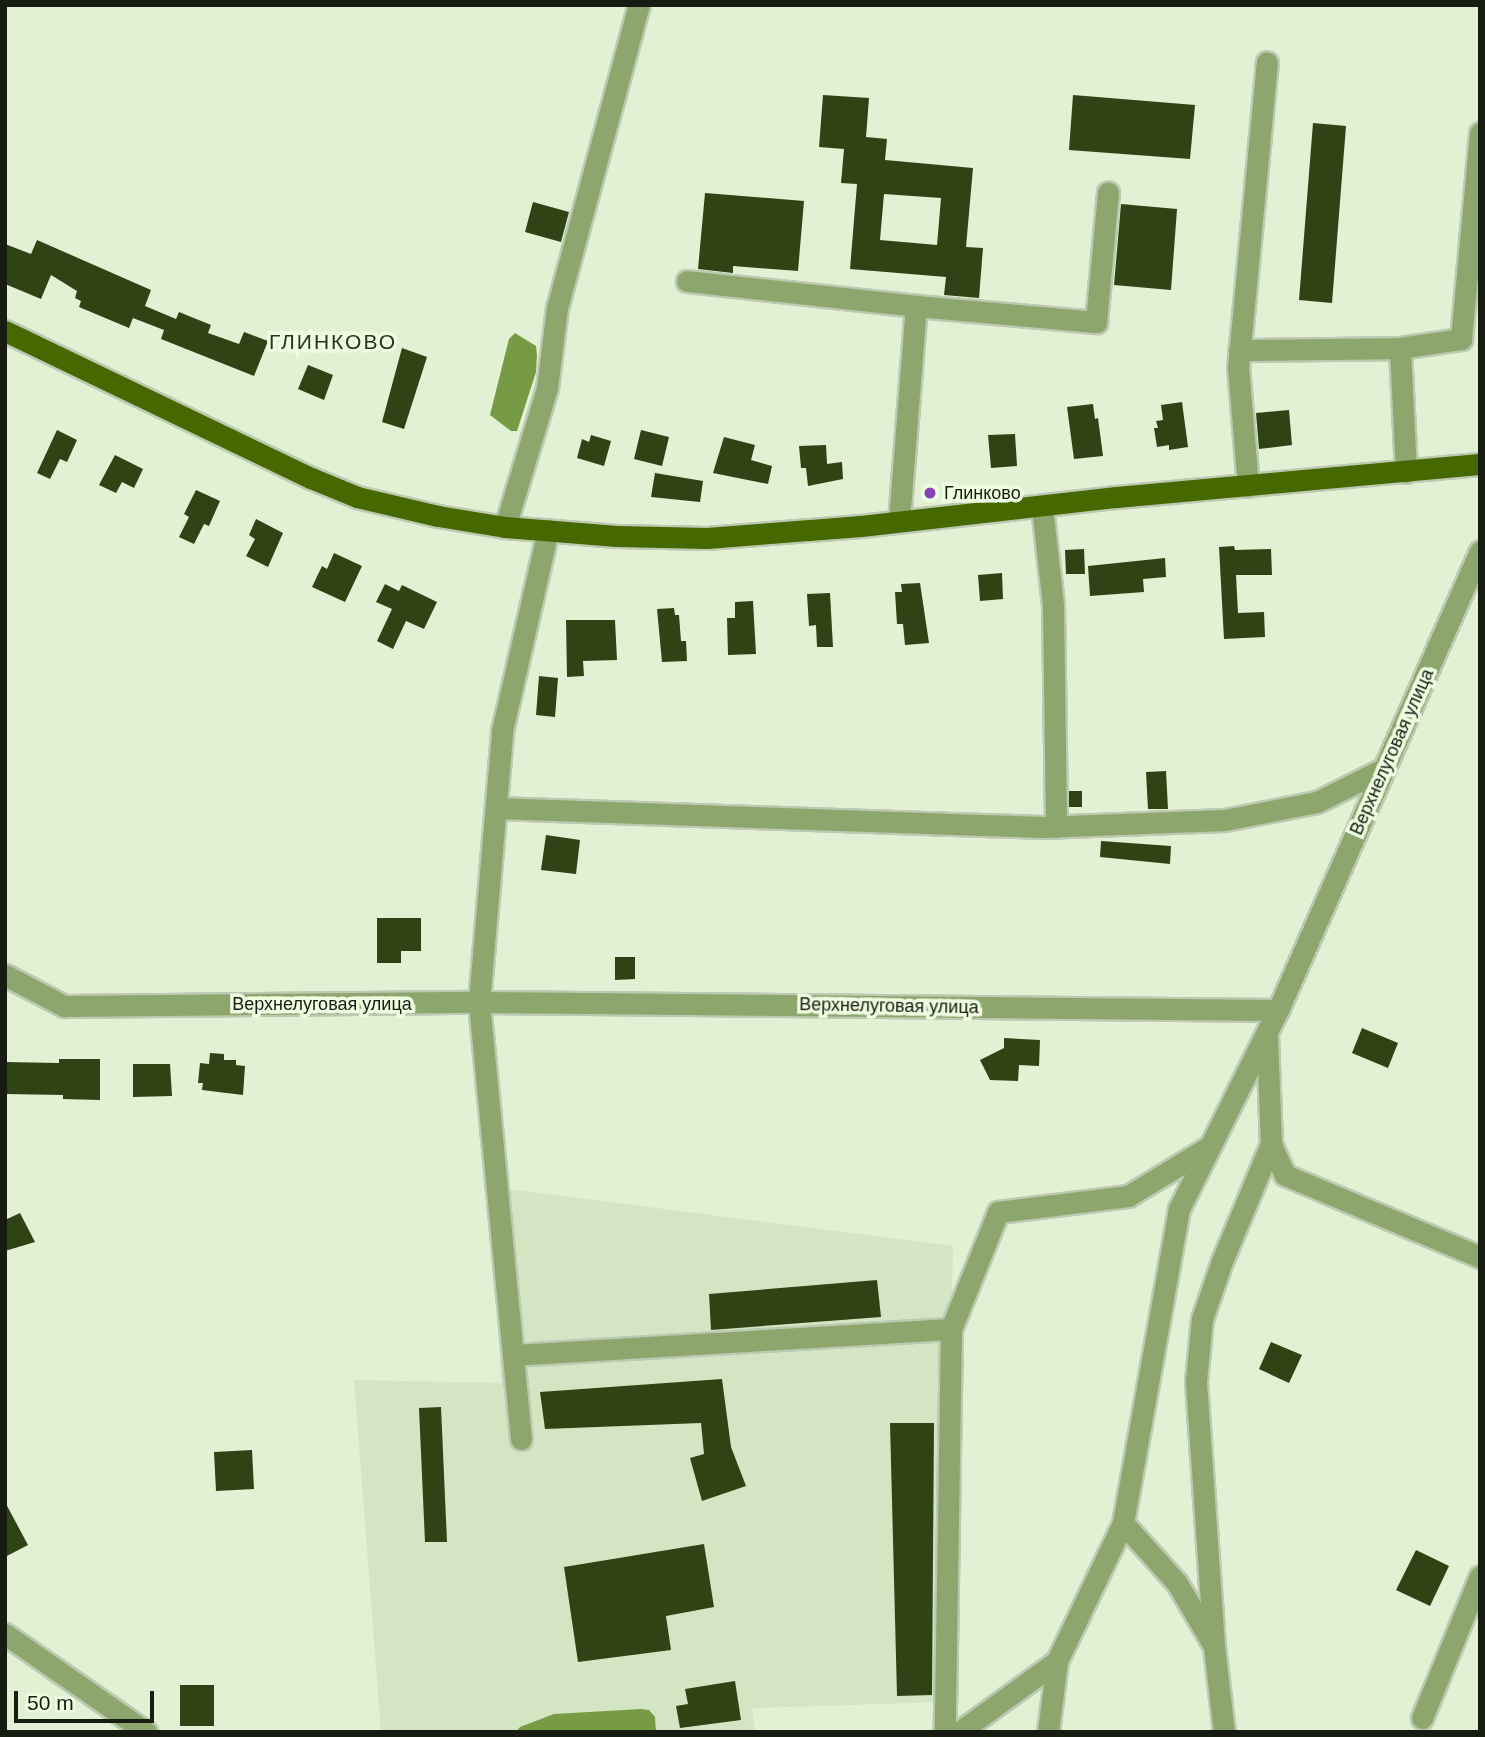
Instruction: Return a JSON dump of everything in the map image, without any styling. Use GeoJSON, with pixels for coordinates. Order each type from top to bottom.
{"type":"FeatureCollection","features":[{"type":"Feature","properties":{"kind":"main road"},"geometry":{"type":"LineString","coordinates":[[5,331],[311,478],[357,497],[438,516],[505,527],[617,536],[707,538],[1480,464]]}},
{"type":"Feature","properties":{"kind":"street"},"geometry":{"type":"LineString","coordinates":[[505,527],[547,388],[557,308],[639,5]]}},
{"type":"Feature","properties":{"kind":"street"},"geometry":{"type":"LineString","coordinates":[[1248,486],[1238,368],[1267,62]]}},
{"type":"Feature","properties":{"kind":"street"},"geometry":{"type":"LineString","coordinates":[[1239,350],[1400,348],[1470,339],[1480,133]]}},
{"type":"Feature","properties":{"kind":"street"},"geometry":{"type":"LineString","coordinates":[[687,281],[1096,322],[1108,193]]}},
{"type":"Feature","properties":{"kind":"street"},"geometry":{"type":"LineString","coordinates":[[899,521],[916,306]]}},
{"type":"Feature","properties":{"kind":"street"},"geometry":{"type":"LineString","coordinates":[[1400,348],[1406,472]]}},
{"type":"Feature","properties":{"kind":"street"},"geometry":{"type":"LineString","coordinates":[[1042,506],[1053,606],[1056,827]]}},
{"type":"Feature","properties":{"kind":"street"},"geometry":{"type":"LineString","coordinates":[[521,1438],[479,1002],[502,731],[548,530]]}},
{"type":"Feature","properties":{"kind":"street","name":"Верхнелуговая улица"},"geometry":{"type":"LineString","coordinates":[[5,975],[64,1006],[479,1002],[1278,1010],[1480,551]]}},
{"type":"Feature","properties":{"kind":"street"},"geometry":{"type":"LineString","coordinates":[[496,808],[1056,827],[1225,820],[1317,802],[1385,768]]}},
{"type":"Feature","properties":{"kind":"street"},"geometry":{"type":"LineString","coordinates":[[1048,1732],[1057,1661],[1123,1523],[1179,1209],[1278,1010]]}},
{"type":"Feature","properties":{"kind":"street"},"geometry":{"type":"LineString","coordinates":[[1266,1034],[1272,1144],[1285,1175],[1480,1257]]}},
{"type":"Feature","properties":{"kind":"street"},"geometry":{"type":"LineString","coordinates":[[1224,1732],[1214,1646],[1196,1381],[1202,1319],[1222,1261],[1272,1144]]}},
{"type":"Feature","properties":{"kind":"street"},"geometry":{"type":"LineString","coordinates":[[945,1732],[951,1329],[998,1212],[1128,1196],[1209,1147]]}},
{"type":"Feature","properties":{"kind":"street"},"geometry":{"type":"LineString","coordinates":[[513,1355],[951,1329]]}},
{"type":"Feature","properties":{"kind":"street"},"geometry":{"type":"LineString","coordinates":[[1123,1523],[1177,1583],[1214,1646]]}},
{"type":"Feature","properties":{"kind":"street"},"geometry":{"type":"LineString","coordinates":[[1422,1718],[1480,1576]]}},
{"type":"Feature","properties":{"kind":"street"},"geometry":{"type":"LineString","coordinates":[[5,1634],[146,1732]]}},
{"type":"Feature","properties":{"kind":"street"},"geometry":{"type":"LineString","coordinates":[[959,1732],[1057,1661]]}},
{"type":"Feature","properties":{"kind":"shaded area"},"geometry":{"type":"Polygon","coordinates":[[[515,333],[536,346],[537,355],[536,372],[517,431],[511,431],[490,415],[509,339],[515,333]]]}},
{"type":"Feature","properties":{"kind":"shaded area"},"geometry":{"type":"Polygon","coordinates":[[[492,1187],[953,1246],[944,1702],[752,1708],[755,1732],[381,1732],[354,1380],[501,1383],[492,1187]]]}},
{"type":"Feature","properties":{"kind":"shaded area"},"geometry":{"type":"Polygon","coordinates":[[[649,1710],[655,1717],[656,1732],[516,1732],[520,1727],[554,1714],[649,1710]]]}},
{"type":"Feature","properties":{"kind":"building"},"geometry":{"type":"Polygon","coordinates":[[[823,95],[869,98],[866,137],[887,139],[885,160],[973,168],[966,247],[983,248],[979,298],[944,295],[946,277],[850,269],[857,184],[841,183],[844,149],[819,147],[823,95]],[[884,194],[880,240],[937,245],[941,198],[884,194]]]}},
{"type":"Feature","properties":{"kind":"building"},"geometry":{"type":"Polygon","coordinates":[[[1073,95],[1195,105],[1190,159],[1069,150],[1073,95]]]}},
{"type":"Feature","properties":{"kind":"building"},"geometry":{"type":"Polygon","coordinates":[[[1313,123],[1346,126],[1332,303],[1299,300],[1313,123]]]}},
{"type":"Feature","properties":{"kind":"building"},"geometry":{"type":"Polygon","coordinates":[[[705,193],[804,201],[798,271],[733,266],[733,273],[698,269],[705,193]]]}},
{"type":"Feature","properties":{"kind":"building"},"geometry":{"type":"Polygon","coordinates":[[[533,202],[569,212],[561,242],[525,232],[533,202]]]}},
{"type":"Feature","properties":{"kind":"building"},"geometry":{"type":"Polygon","coordinates":[[[1121,204],[1177,209],[1171,290],[1114,285],[1121,204]]]}},
{"type":"Feature","properties":{"kind":"building"},"geometry":{"type":"Polygon","coordinates":[[[37,240],[151,290],[145,306],[176,319],[179,312],[211,325],[208,333],[239,344],[244,332],[268,341],[254,376],[161,339],[164,330],[133,318],[129,328],[79,307],[81,301],[75,298],[77,291],[51,275],[41,299],[5,284],[5,244],[31,254],[37,240]]]}},
{"type":"Feature","properties":{"kind":"building"},"geometry":{"type":"Polygon","coordinates":[[[402,348],[427,357],[404,429],[382,422],[402,348]]]}},
{"type":"Feature","properties":{"kind":"building"},"geometry":{"type":"Polygon","coordinates":[[[308,365],[333,375],[324,400],[298,389],[308,365]]]}},
{"type":"Feature","properties":{"kind":"building"},"geometry":{"type":"Polygon","coordinates":[[[1182,402],[1188,447],[1169,450],[1169,445],[1157,447],[1154,428],[1158,428],[1156,421],[1163,420],[1161,405],[1182,402]]]}},
{"type":"Feature","properties":{"kind":"building"},"geometry":{"type":"Polygon","coordinates":[[[1093,404],[1095,419],[1098,418],[1103,456],[1074,459],[1067,407],[1093,404]]]}},
{"type":"Feature","properties":{"kind":"building"},"geometry":{"type":"Polygon","coordinates":[[[1289,410],[1292,445],[1259,449],[1256,413],[1289,410]]]}},
{"type":"Feature","properties":{"kind":"building"},"geometry":{"type":"Polygon","coordinates":[[[57,430],[77,440],[67,462],[60,459],[50,479],[37,473],[57,430]]]}},
{"type":"Feature","properties":{"kind":"building"},"geometry":{"type":"Polygon","coordinates":[[[641,430],[669,437],[662,466],[634,459],[641,430]]]}},
{"type":"Feature","properties":{"kind":"building"},"geometry":{"type":"Polygon","coordinates":[[[1015,434],[1017,466],[991,468],[988,435],[1015,434]]]}},
{"type":"Feature","properties":{"kind":"building"},"geometry":{"type":"Polygon","coordinates":[[[591,435],[611,441],[604,466],[577,458],[582,439],[589,442],[591,435]]]}},
{"type":"Feature","properties":{"kind":"building"},"geometry":{"type":"Polygon","coordinates":[[[724,437],[755,445],[751,460],[772,466],[768,484],[713,473],[724,437]]]}},
{"type":"Feature","properties":{"kind":"building"},"geometry":{"type":"Polygon","coordinates":[[[826,445],[827,464],[842,462],[843,479],[808,486],[806,468],[801,468],[799,446],[826,445]]]}},
{"type":"Feature","properties":{"kind":"building"},"geometry":{"type":"Polygon","coordinates":[[[115,455],[143,469],[134,488],[122,482],[116,493],[99,485],[115,455]]]}},
{"type":"Feature","properties":{"kind":"building"},"geometry":{"type":"Polygon","coordinates":[[[655,473],[703,481],[700,502],[651,497],[655,473]]]}},
{"type":"Feature","properties":{"kind":"building"},"geometry":{"type":"Polygon","coordinates":[[[196,490],[220,501],[209,526],[204,524],[194,544],[179,537],[189,517],[184,514],[196,490]]]}},
{"type":"Feature","properties":{"kind":"building"},"geometry":{"type":"Polygon","coordinates":[[[256,519],[283,533],[268,567],[246,556],[255,539],[249,535],[256,519]]]}},
{"type":"Feature","properties":{"kind":"building"},"geometry":{"type":"Polygon","coordinates":[[[1234,546],[1235,550],[1271,549],[1272,575],[1236,575],[1238,613],[1264,612],[1265,637],[1224,639],[1219,547],[1234,546]]]}},
{"type":"Feature","properties":{"kind":"building"},"geometry":{"type":"Polygon","coordinates":[[[1084,549],[1085,574],[1066,574],[1065,550],[1084,549]]]}},
{"type":"Feature","properties":{"kind":"building"},"geometry":{"type":"Polygon","coordinates":[[[334,553],[362,566],[345,602],[312,587],[322,566],[327,569],[334,553]]]}},
{"type":"Feature","properties":{"kind":"building"},"geometry":{"type":"Polygon","coordinates":[[[1165,558],[1166,577],[1143,579],[1144,592],[1090,596],[1088,566],[1165,558]]]}},
{"type":"Feature","properties":{"kind":"building"},"geometry":{"type":"Polygon","coordinates":[[[1002,573],[1003,599],[980,601],[978,575],[1002,573]]]}},
{"type":"Feature","properties":{"kind":"building"},"geometry":{"type":"Polygon","coordinates":[[[920,583],[929,643],[905,645],[903,624],[897,624],[895,592],[902,592],[901,584],[920,583]]]}},
{"type":"Feature","properties":{"kind":"building"},"geometry":{"type":"Polygon","coordinates":[[[385,584],[399,591],[402,585],[437,602],[424,629],[406,621],[393,649],[377,641],[392,609],[376,602],[385,584]]]}},
{"type":"Feature","properties":{"kind":"building"},"geometry":{"type":"Polygon","coordinates":[[[830,593],[833,647],[817,647],[816,625],[809,626],[807,594],[830,593]]]}},
{"type":"Feature","properties":{"kind":"building"},"geometry":{"type":"Polygon","coordinates":[[[753,601],[756,654],[728,655],[727,618],[735,618],[735,602],[753,601]]]}},
{"type":"Feature","properties":{"kind":"building"},"geometry":{"type":"Polygon","coordinates":[[[674,608],[675,615],[679,615],[681,641],[686,641],[687,661],[662,662],[657,609],[674,608]]]}},
{"type":"Feature","properties":{"kind":"building"},"geometry":{"type":"Polygon","coordinates":[[[566,620],[615,620],[617,660],[583,661],[584,676],[567,677],[566,620]]]}},
{"type":"Feature","properties":{"kind":"building"},"geometry":{"type":"Polygon","coordinates":[[[539,676],[558,678],[555,717],[536,715],[539,676]]]}},
{"type":"Feature","properties":{"kind":"building"},"geometry":{"type":"Polygon","coordinates":[[[1166,771],[1168,809],[1148,809],[1146,772],[1166,771]]]}},
{"type":"Feature","properties":{"kind":"building"},"geometry":{"type":"Polygon","coordinates":[[[1069,791],[1082,791],[1082,807],[1069,807],[1069,791]]]}},
{"type":"Feature","properties":{"kind":"building"},"geometry":{"type":"Polygon","coordinates":[[[546,835],[580,840],[576,874],[541,870],[546,835]]]}},
{"type":"Feature","properties":{"kind":"building"},"geometry":{"type":"Polygon","coordinates":[[[1101,841],[1171,846],[1170,864],[1100,857],[1101,841]]]}},
{"type":"Feature","properties":{"kind":"building"},"geometry":{"type":"Polygon","coordinates":[[[377,918],[421,918],[421,951],[401,951],[401,963],[377,963],[377,918]]]}},
{"type":"Feature","properties":{"kind":"building"},"geometry":{"type":"Polygon","coordinates":[[[615,957],[635,957],[635,979],[615,980],[615,957]]]}},
{"type":"Feature","properties":{"kind":"building"},"geometry":{"type":"Polygon","coordinates":[[[1362,1028],[1398,1043],[1388,1068],[1352,1053],[1362,1028]]]}},
{"type":"Feature","properties":{"kind":"building"},"geometry":{"type":"Polygon","coordinates":[[[1004,1038],[1040,1040],[1039,1066],[1019,1065],[1018,1081],[990,1080],[980,1060],[1004,1048],[1004,1038]]]}},
{"type":"Feature","properties":{"kind":"building"},"geometry":{"type":"Polygon","coordinates":[[[210,1053],[224,1054],[224,1060],[236,1060],[236,1065],[245,1066],[243,1095],[202,1090],[203,1083],[198,1083],[200,1063],[209,1064],[210,1053]]]}},
{"type":"Feature","properties":{"kind":"building"},"geometry":{"type":"Polygon","coordinates":[[[59,1059],[100,1059],[100,1100],[63,1099],[63,1095],[5,1094],[5,1062],[59,1063],[59,1059]]]}},
{"type":"Feature","properties":{"kind":"building"},"geometry":{"type":"Polygon","coordinates":[[[133,1064],[170,1064],[172,1096],[133,1097],[133,1064]]]}},
{"type":"Feature","properties":{"kind":"building"},"geometry":{"type":"Polygon","coordinates":[[[20,1213],[35,1242],[5,1251],[5,1220],[20,1213]]]}},
{"type":"Feature","properties":{"kind":"building"},"geometry":{"type":"Polygon","coordinates":[[[877,1280],[881,1317],[711,1330],[709,1294],[877,1280]]]}},
{"type":"Feature","properties":{"kind":"building"},"geometry":{"type":"Polygon","coordinates":[[[1271,1342],[1302,1355],[1289,1383],[1259,1369],[1271,1342]]]}},
{"type":"Feature","properties":{"kind":"building"},"geometry":{"type":"Polygon","coordinates":[[[722,1379],[731,1447],[746,1486],[702,1501],[690,1458],[704,1454],[701,1423],[545,1429],[540,1392],[722,1379]]]}},
{"type":"Feature","properties":{"kind":"building"},"geometry":{"type":"Polygon","coordinates":[[[441,1407],[447,1542],[425,1542],[419,1408],[441,1407]]]}},
{"type":"Feature","properties":{"kind":"building"},"geometry":{"type":"Polygon","coordinates":[[[890,1423],[934,1423],[932,1695],[897,1696],[890,1423]]]}},
{"type":"Feature","properties":{"kind":"building"},"geometry":{"type":"Polygon","coordinates":[[[252,1450],[254,1489],[216,1491],[214,1452],[252,1450]]]}},
{"type":"Feature","properties":{"kind":"building"},"geometry":{"type":"Polygon","coordinates":[[[5,1502],[28,1545],[5,1557],[5,1502]]]}},
{"type":"Feature","properties":{"kind":"building"},"geometry":{"type":"Polygon","coordinates":[[[704,1544],[714,1607],[666,1616],[671,1650],[578,1662],[564,1567],[704,1544]]]}},
{"type":"Feature","properties":{"kind":"building"},"geometry":{"type":"Polygon","coordinates":[[[1416,1550],[1449,1566],[1430,1606],[1396,1590],[1416,1550]]]}},
{"type":"Feature","properties":{"kind":"building"},"geometry":{"type":"Polygon","coordinates":[[[735,1681],[741,1720],[680,1728],[676,1706],[688,1704],[685,1689],[735,1681]]]}},
{"type":"Feature","properties":{"kind":"building"},"geometry":{"type":"Polygon","coordinates":[[[180,1685],[214,1685],[214,1726],[180,1726],[180,1685]]]}},
{"type":"Feature","properties":{"kind":"place","name":"Глинково"},"geometry":{"type":"Point","coordinates":[930,493]}},
{"type":"Feature","properties":{"kind":"district","name":"ГЛИНКОВО"},"geometry":{"type":"Point","coordinates":[333,342]}}]}
